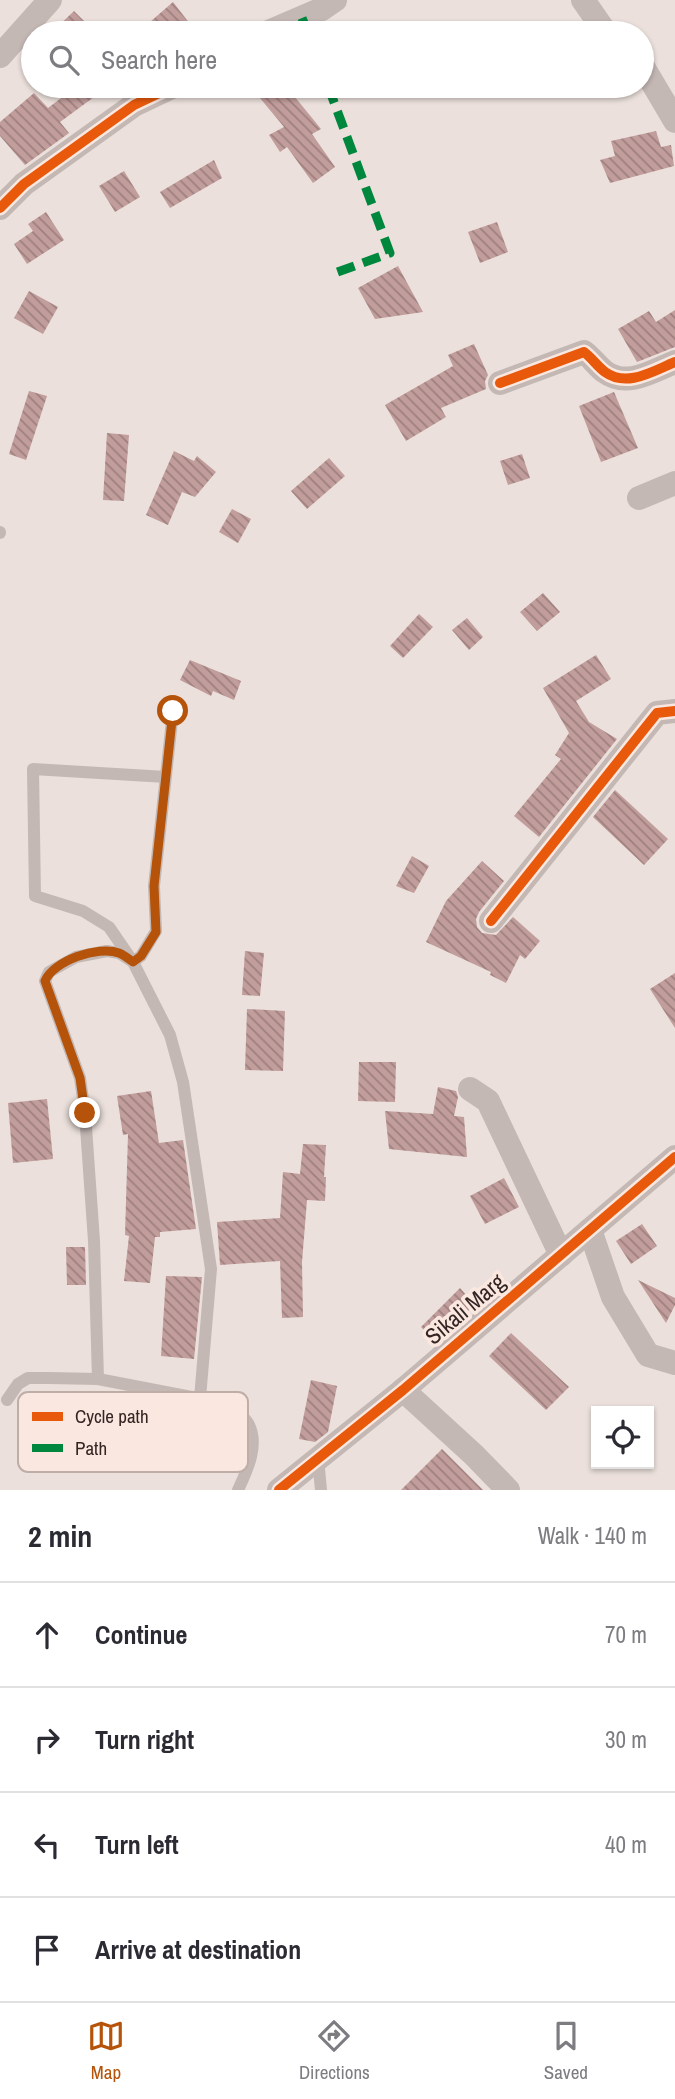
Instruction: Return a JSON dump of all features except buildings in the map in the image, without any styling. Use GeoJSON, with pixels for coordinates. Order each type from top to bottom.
{"type":"FeatureCollection","features":[{"type":"Feature","properties":{"kind":"street"},"geometry":{"type":"LineString","coordinates":[[31,21],[50,0]]}},
{"type":"Feature","properties":{"kind":"street"},"geometry":{"type":"LineString","coordinates":[[294,21],[335,0]]}},
{"type":"Feature","properties":{"kind":"street"},"geometry":{"type":"LineString","coordinates":[[583,0],[598,21]]}},
{"type":"Feature","properties":{"kind":"street"},"geometry":{"type":"LineString","coordinates":[[0,56],[21,32]]}},
{"type":"Feature","properties":{"kind":"street"},"geometry":{"type":"LineString","coordinates":[[654,85],[675,121]]}},
{"type":"Feature","properties":{"kind":"street"},"geometry":{"type":"LineString","coordinates":[[0,208],[24,184],[134,105],[149,98]]}},
{"type":"Feature","properties":{"kind":"street"},"geometry":{"type":"LineString","coordinates":[[500,383],[584,352],[604,371],[618,379],[637,377],[675,362]]}},
{"type":"Feature","properties":{"kind":"street"},"geometry":{"type":"LineString","coordinates":[[639,498],[675,483]]}},
{"type":"Feature","properties":{"kind":"street"},"geometry":{"type":"LineString","coordinates":[[491,921],[657,713],[675,711]]}},
{"type":"Feature","properties":{"kind":"street"},"geometry":{"type":"LineString","coordinates":[[470,1089],[488,1101],[561,1255]]}},
{"type":"Feature","properties":{"kind":"street","name":"Sikali Marg"},"geometry":{"type":"LineString","coordinates":[[279,1490],[403,1390],[675,1157]]}},
{"type":"Feature","properties":{"kind":"street"},"geometry":{"type":"LineString","coordinates":[[590,1230],[613,1297],[648,1355],[675,1363]]}},
{"type":"Feature","properties":{"kind":"street"},"geometry":{"type":"LineString","coordinates":[[403,1390],[508,1490]]}},
{"type":"Feature","properties":{"kind":"lane"},"geometry":{"type":"LineString","coordinates":[[133,962],[141,956],[156,932],[154,886],[173,711]]}},
{"type":"Feature","properties":{"kind":"lane"},"geometry":{"type":"LineString","coordinates":[[166,777],[33,769],[35,896],[83,911],[109,927],[133,962],[170,1035],[183,1082],[211,1269],[201,1392]]}},
{"type":"Feature","properties":{"kind":"lane"},"geometry":{"type":"LineString","coordinates":[[98,1380],[94,1241],[85,1113],[80,1078],[45,981],[49,972],[76,957],[107,951],[119,953],[133,962]]}},
{"type":"Feature","properties":{"kind":"lane"},"geometry":{"type":"LineString","coordinates":[[7,1400],[18,1384],[28,1378],[98,1380],[166,1392]]}},
{"type":"Feature","properties":{"kind":"lane"},"geometry":{"type":"LineString","coordinates":[[248,1424],[253,1441],[248,1470]]}},
{"type":"Feature","properties":{"kind":"lane"},"geometry":{"type":"LineString","coordinates":[[318,1458],[321,1490]]}},
{"type":"Feature","properties":{"kind":"lane"},"geometry":{"type":"LineString","coordinates":[[238,1490],[247,1472]]}},
{"type":"Feature","properties":{"kind":"marked path"},"geometry":{"type":"LineString","coordinates":[[332,98],[390,253],[335,273]]}},
{"type":"Feature","properties":{"kind":"cycle path"},"geometry":{"type":"LineString","coordinates":[[0,208],[24,184],[134,105],[149,98]]}},
{"type":"Feature","properties":{"kind":"cycle path"},"geometry":{"type":"LineString","coordinates":[[500,383],[584,352],[605,372],[622,378],[640,376],[675,362]]}},
{"type":"Feature","properties":{"kind":"cycle path"},"geometry":{"type":"LineString","coordinates":[[491,921],[657,713],[675,711]]}},
{"type":"Feature","properties":{"kind":"cycle path"},"geometry":{"type":"LineString","coordinates":[[279,1490],[403,1390],[675,1157]]}},
{"type":"Feature","properties":{"kind":"route"},"geometry":{"type":"LineString","coordinates":[[85,1113],[80,1078],[45,981],[49,972],[76,957],[107,951],[119,953],[133,962],[141,956],[156,932],[154,886],[173,711]]}}]}
